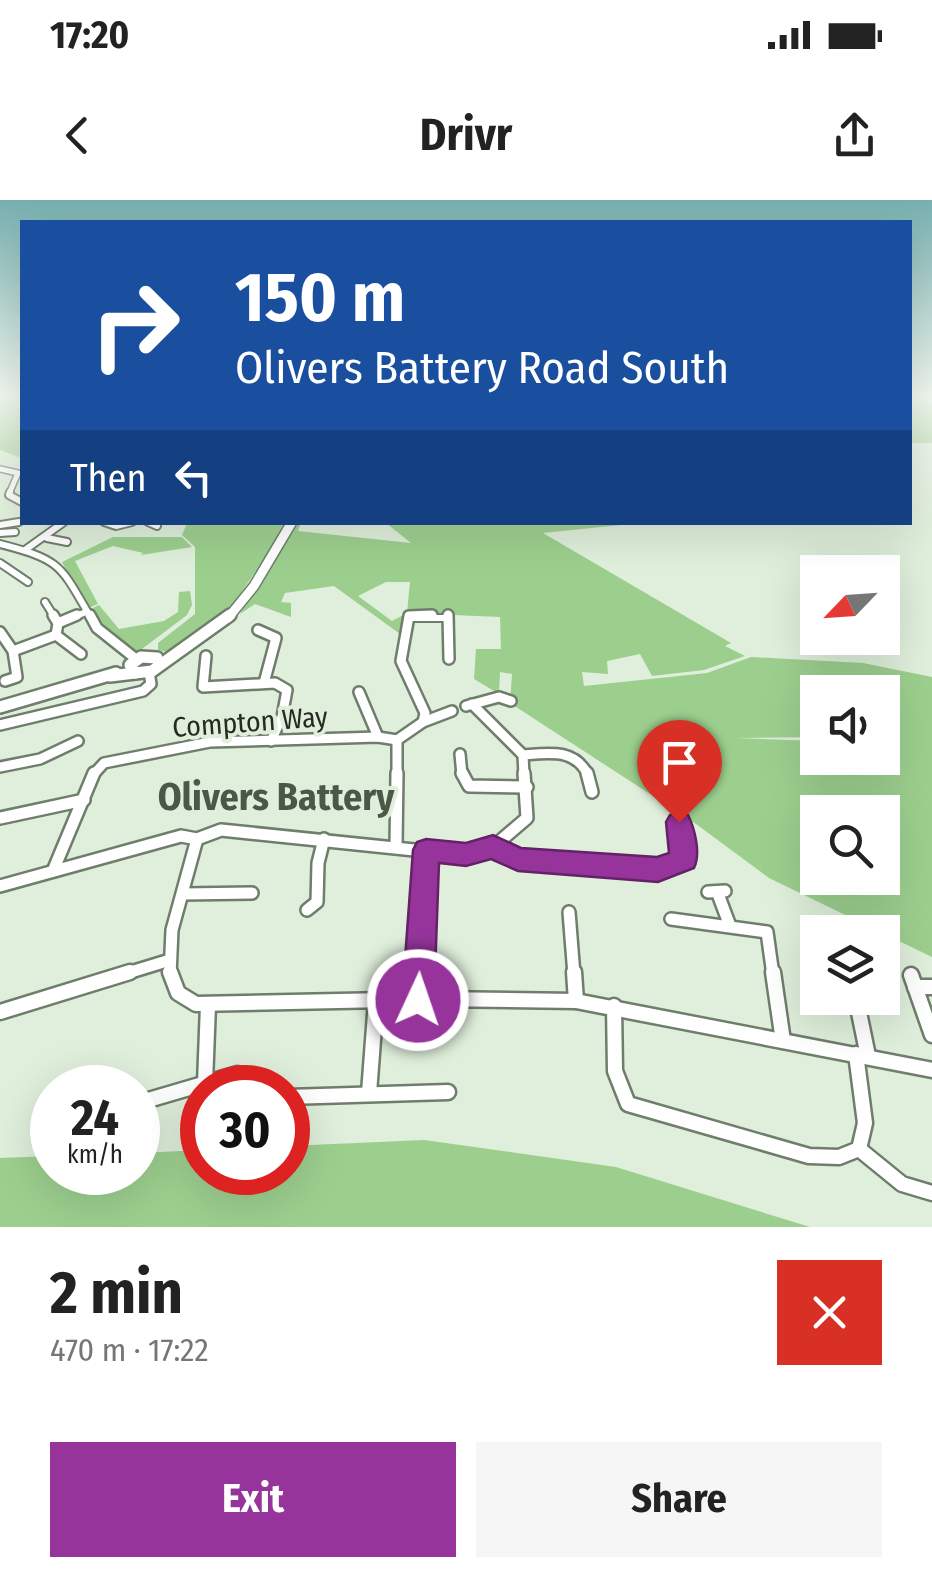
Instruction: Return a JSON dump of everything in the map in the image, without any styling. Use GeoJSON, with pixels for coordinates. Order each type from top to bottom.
{"type":"FeatureCollection","features":[{"type":"Feature","properties":{"kind":"main road"},"geometry":{"type":"LineString","coordinates":[[0,707],[153,664],[176,651],[240,606],[290,525]]}},
{"type":"Feature","properties":{"kind":"street"},"geometry":{"type":"LineString","coordinates":[[1,468],[20,475],[12,486],[13,500]]}},
{"type":"Feature","properties":{"kind":"street"},"geometry":{"type":"LineString","coordinates":[[0,487],[12,486]]}},
{"type":"Feature","properties":{"kind":"street"},"geometry":{"type":"LineString","coordinates":[[0,535],[19,522]]}},
{"type":"Feature","properties":{"kind":"street"},"geometry":{"type":"LineString","coordinates":[[25,550],[61,525]]}},
{"type":"Feature","properties":{"kind":"street"},"geometry":{"type":"LineString","coordinates":[[0,535],[15,532]]}},
{"type":"Feature","properties":{"kind":"street"},"geometry":{"type":"LineString","coordinates":[[0,535],[56,563],[86,612],[134,667]]}},
{"type":"Feature","properties":{"kind":"street"},"geometry":{"type":"LineString","coordinates":[[47,538],[67,542]]}},
{"type":"Feature","properties":{"kind":"street"},"geometry":{"type":"LineString","coordinates":[[0,564],[28,582]]}},
{"type":"Feature","properties":{"kind":"street"},"geometry":{"type":"LineString","coordinates":[[1,578],[12,574]]}},
{"type":"Feature","properties":{"kind":"street"},"geometry":{"type":"LineString","coordinates":[[44,602],[58,623],[56,635]]}},
{"type":"Feature","properties":{"kind":"street"},"geometry":{"type":"LineString","coordinates":[[58,623],[86,612]]}},
{"type":"Feature","properties":{"kind":"street"},"geometry":{"type":"LineString","coordinates":[[423,722],[425,713],[402,661],[409,616],[448,615],[448,658]]}},
{"type":"Feature","properties":{"kind":"street"},"geometry":{"type":"LineString","coordinates":[[258,630],[276,638],[264,683]]}},
{"type":"Feature","properties":{"kind":"street"},"geometry":{"type":"LineString","coordinates":[[0,632],[13,651],[18,677],[5,681]]}},
{"type":"Feature","properties":{"kind":"street"},"geometry":{"type":"LineString","coordinates":[[13,651],[56,635]]}},
{"type":"Feature","properties":{"kind":"street"},"geometry":{"type":"LineString","coordinates":[[56,635],[81,654]]}},
{"type":"Feature","properties":{"kind":"street"},"geometry":{"type":"LineString","coordinates":[[206,656],[203,687],[264,683],[282,685],[287,690],[282,717],[271,740]]}},
{"type":"Feature","properties":{"kind":"street"},"geometry":{"type":"LineString","coordinates":[[0,726],[143,691],[151,684],[153,664]]}},
{"type":"Feature","properties":{"kind":"street"},"geometry":{"type":"LineString","coordinates":[[358,692],[378,737]]}},
{"type":"Feature","properties":{"kind":"street"},"geometry":{"type":"LineString","coordinates":[[0,886],[181,836],[197,839],[221,830],[466,854],[493,847],[527,818],[523,755],[469,705],[499,697],[511,702]]}},
{"type":"Feature","properties":{"kind":"street"},"geometry":{"type":"LineString","coordinates":[[396,846],[397,740],[423,722],[452,712]]}},
{"type":"Feature","properties":{"kind":"street","name":"Compton Way"},"geometry":{"type":"LineString","coordinates":[[53,871],[96,769],[104,763],[210,742],[378,737],[397,740]]}},
{"type":"Feature","properties":{"kind":"street"},"geometry":{"type":"LineString","coordinates":[[0,767],[40,759],[78,741]]}},
{"type":"Feature","properties":{"kind":"street"},"geometry":{"type":"LineString","coordinates":[[460,754],[463,781],[469,786],[527,787]]}},
{"type":"Feature","properties":{"kind":"street"},"geometry":{"type":"LineString","coordinates":[[523,755],[564,754],[578,759],[588,770],[592,792]]}},
{"type":"Feature","properties":{"kind":"street"},"geometry":{"type":"LineString","coordinates":[[0,818],[84,800]]}},
{"type":"Feature","properties":{"kind":"street"},"geometry":{"type":"LineString","coordinates":[[493,847],[518,859],[658,870],[684,859],[679,822]]}},
{"type":"Feature","properties":{"kind":"street"},"geometry":{"type":"LineString","coordinates":[[197,839],[171,936],[169,975],[176,992],[187,1001],[208,1005],[576,1000],[932,1070]]}},
{"type":"Feature","properties":{"kind":"street"},"geometry":{"type":"LineString","coordinates":[[317,907],[318,863],[324,839]]}},
{"type":"Feature","properties":{"kind":"street"},"geometry":{"type":"LineString","coordinates":[[418,1000],[426,850]]}},
{"type":"Feature","properties":{"kind":"street"},"geometry":{"type":"LineString","coordinates":[[183,894],[252,892]]}},
{"type":"Feature","properties":{"kind":"street"},"geometry":{"type":"LineString","coordinates":[[717,892],[730,926]]}},
{"type":"Feature","properties":{"kind":"street"},"geometry":{"type":"LineString","coordinates":[[568,912],[576,1000]]}},
{"type":"Feature","properties":{"kind":"street"},"geometry":{"type":"LineString","coordinates":[[671,919],[768,932],[783,1040]]}},
{"type":"Feature","properties":{"kind":"street"},"geometry":{"type":"LineString","coordinates":[[0,1012],[170,960]]}},
{"type":"Feature","properties":{"kind":"street"},"geometry":{"type":"LineString","coordinates":[[913,981],[932,988]]}},
{"type":"Feature","properties":{"kind":"street"},"geometry":{"type":"LineString","coordinates":[[913,981],[932,1035]]}},
{"type":"Feature","properties":{"kind":"street"},"geometry":{"type":"LineString","coordinates":[[368,1093],[376,1001]]}},
{"type":"Feature","properties":{"kind":"street"},"geometry":{"type":"LineString","coordinates":[[206,1065],[208,1005]]}},
{"type":"Feature","properties":{"kind":"street"},"geometry":{"type":"LineString","coordinates":[[614,1006],[615,1074],[628,1104],[810,1156],[839,1157],[859,1149]]}},
{"type":"Feature","properties":{"kind":"street"},"geometry":{"type":"LineString","coordinates":[[858,1015],[864,1124],[859,1149]]}},
{"type":"Feature","properties":{"kind":"street"},"geometry":{"type":"LineString","coordinates":[[310,1096],[448,1092]]}},
{"type":"Feature","properties":{"kind":"street"},"geometry":{"type":"LineString","coordinates":[[859,1149],[902,1184],[932,1193]]}},
{"type":"Feature","properties":{"kind":"green space"},"geometry":{"type":"Polygon","coordinates":[[[0,443],[20,443],[20,457],[0,450],[0,443]]]}},
{"type":"Feature","properties":{"kind":"green space"},"geometry":{"type":"Polygon","coordinates":[[[186,525],[288,525],[225,616],[167,652],[158,650],[158,643],[195,614],[195,547],[182,535],[186,525]]]}},
{"type":"Feature","properties":{"kind":"green space"},"geometry":{"type":"Polygon","coordinates":[[[293,525],[300,525],[298,531],[411,543],[388,525],[621,525],[543,533],[731,643],[725,646],[745,656],[704,670],[652,676],[640,654],[607,661],[608,674],[582,672],[584,686],[707,673],[751,657],[863,663],[932,677],[932,957],[900,941],[900,915],[845,915],[804,895],[900,895],[900,795],[800,795],[800,893],[769,878],[696,824],[510,703],[512,674],[500,672],[499,694],[474,679],[476,649],[501,649],[500,617],[408,613],[405,633],[400,634],[334,586],[285,593],[281,602],[291,603],[291,617],[255,604],[240,614],[293,525]],[[386,582],[358,596],[392,621],[407,613],[410,582],[386,582]]]}},
{"type":"Feature","properties":{"kind":"green space"},"geometry":{"type":"Polygon","coordinates":[[[113,537],[182,537],[192,547],[141,555],[113,546],[75,561],[98,604],[86,609],[62,562],[113,537]]]}},
{"type":"Feature","properties":{"kind":"green space"},"geometry":{"type":"Polygon","coordinates":[[[190,591],[192,605],[187,615],[134,655],[99,627],[89,610],[99,605],[119,629],[164,621],[178,612],[179,592],[190,591]]]}},
{"type":"Feature","properties":{"kind":"green space"},"geometry":{"type":"Polygon","coordinates":[[[424,1140],[616,1167],[810,1227],[0,1227],[0,1158],[30,1157],[30,1195],[160,1195],[160,1152],[180,1151],[180,1195],[310,1195],[310,1145],[424,1140]]]}},
{"type":"Feature","properties":{"kind":"district","name":"Olivers Battery"},"geometry":{"type":"Point","coordinates":[276,797]}},
{"type":"Feature","properties":{"kind":"route"},"geometry":{"type":"LineString","coordinates":[[418,1000],[426,850],[466,854],[493,847],[518,859],[658,870],[680,864],[686,856],[679,822]]}}]}
